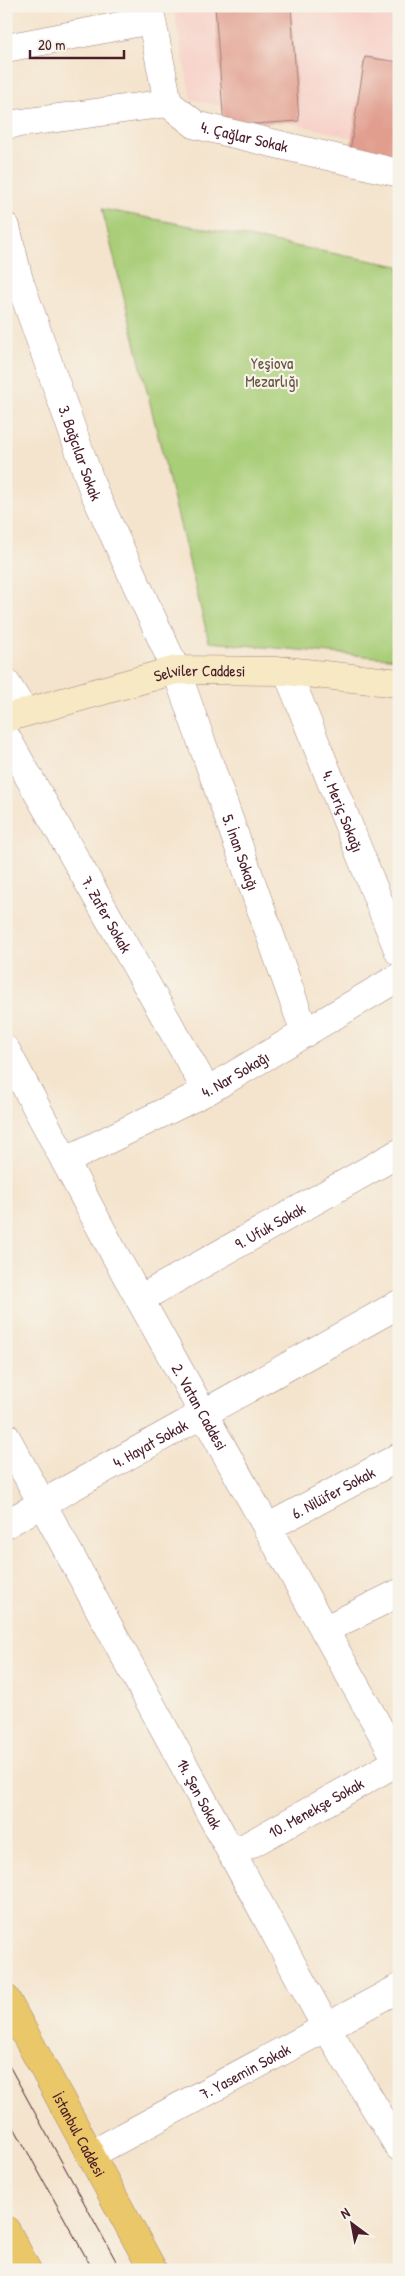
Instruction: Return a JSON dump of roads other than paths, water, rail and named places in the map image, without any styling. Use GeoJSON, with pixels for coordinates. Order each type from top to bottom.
{"type":"FeatureCollection","features":[{"type":"Feature","properties":{"kind":"highway","name":"İstanbul Caddesi"},"geometry":{"type":"LineString","coordinates":[[6,1999],[153,2270]]}},
{"type":"Feature","properties":{"kind":"highway"},"geometry":{"type":"LineString","coordinates":[[6,2230],[27,2270]]}},
{"type":"Feature","properties":{"kind":"street"},"geometry":{"type":"LineString","coordinates":[[6,48],[150,13],[168,103],[6,126]]}},
{"type":"Feature","properties":{"kind":"street","name":"4. Çağlar Sokak"},"geometry":{"type":"LineString","coordinates":[[168,103],[196,125],[399,173]]}},
{"type":"Feature","properties":{"kind":"street","name":"3. Bağcılar Sokak"},"geometry":{"type":"LineString","coordinates":[[6,227],[19,280],[94,492],[176,670]]}},
{"type":"Feature","properties":{"kind":"street","name":"Selviler Caddesi"},"geometry":{"type":"LineString","coordinates":[[15,715],[176,670],[287,671],[399,683]]}},
{"type":"Feature","properties":{"kind":"street","name":"5. İnan Sokağı"},"geometry":{"type":"LineString","coordinates":[[176,670],[306,1033]]}},
{"type":"Feature","properties":{"kind":"street","name":"4. Meriç Sokağı"},"geometry":{"type":"LineString","coordinates":[[287,671],[399,952]]}},
{"type":"Feature","properties":{"kind":"street"},"geometry":{"type":"LineString","coordinates":[[6,683],[15,715]]}},
{"type":"Feature","properties":{"kind":"street","name":"7. Zafer Sokak"},"geometry":{"type":"LineString","coordinates":[[6,737],[207,1091]]}},
{"type":"Feature","properties":{"kind":"street","name":"4. Nar Sokağı"},"geometry":{"type":"LineString","coordinates":[[65,1161],[207,1091],[399,977]]}},
{"type":"Feature","properties":{"kind":"street","name":"2. Vatan Caddesi"},"geometry":{"type":"LineString","coordinates":[[6,1050],[140,1299],[398,1762]]}},
{"type":"Feature","properties":{"kind":"street","name":"9. Ufuk Sokak"},"geometry":{"type":"LineString","coordinates":[[140,1299],[399,1153]]}},
{"type":"Feature","properties":{"kind":"street","name":"4. Hayat Sokak"},"geometry":{"type":"LineString","coordinates":[[6,1524],[399,1304]]}},
{"type":"Feature","properties":{"kind":"street","name":"14. Şen Sokak"},"geometry":{"type":"LineString","coordinates":[[6,1437],[43,1502],[326,2027],[399,2147]]}},
{"type":"Feature","properties":{"kind":"street","name":"6. Nilüfer Sokak"},"geometry":{"type":"LineString","coordinates":[[267,1528],[399,1457]]}},
{"type":"Feature","properties":{"kind":"street"},"geometry":{"type":"LineString","coordinates":[[324,1630],[399,1593]]}},
{"type":"Feature","properties":{"kind":"street","name":"10. Menekşe Sokak"},"geometry":{"type":"LineString","coordinates":[[233,1854],[398,1762]]}},
{"type":"Feature","properties":{"kind":"street","name":"7. Yasemin Sokak"},"geometry":{"type":"LineString","coordinates":[[90,2155],[399,1988]]}},
{"type":"Feature","properties":{"kind":"tram line"},"geometry":{"type":"LineString","coordinates":[[6,2060],[121,2270]]}},
{"type":"Feature","properties":{"kind":"tram line"},"geometry":{"type":"LineString","coordinates":[[6,2113],[93,2270]]}},
{"type":"Feature","properties":{"kind":"park label","name":"Yeşiova Mezarlığı"},"geometry":{"type":"Point","coordinates":[272,372]}}]}
